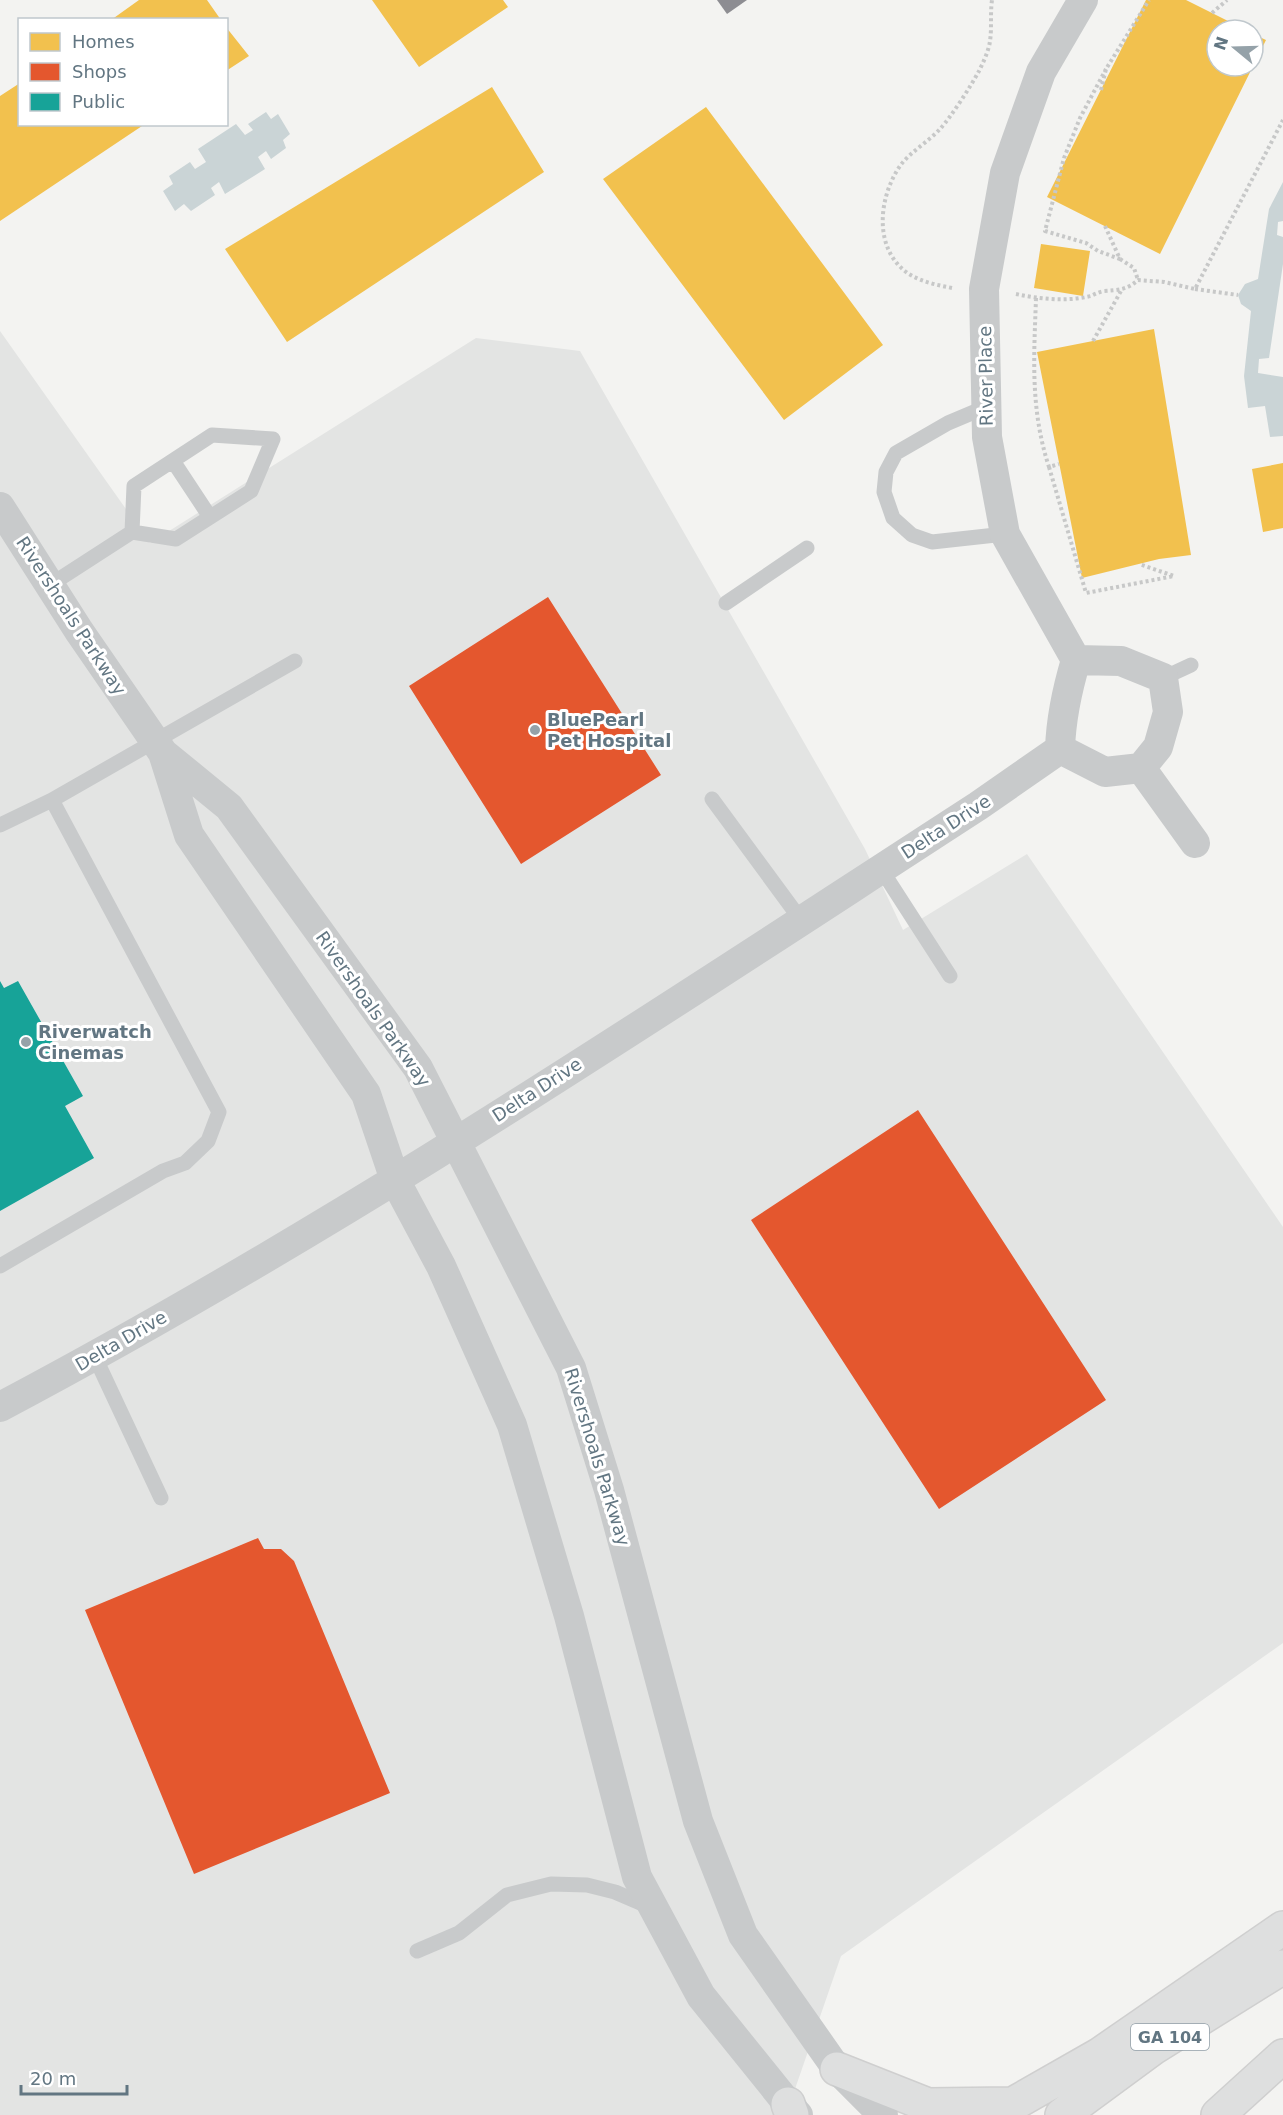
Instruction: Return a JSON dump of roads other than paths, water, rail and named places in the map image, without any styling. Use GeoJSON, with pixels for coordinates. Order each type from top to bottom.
{"type":"FeatureCollection","features":[{"type":"Feature","properties":{"kind":"main road"},"geometry":{"type":"LineString","coordinates":[[837,2068],[928,2104],[1013,2104],[1099,2055],[1283,1928]]}},
{"type":"Feature","properties":{"kind":"main road","name":"GA 104"},"geometry":{"type":"LineString","coordinates":[[1062,2115],[1153,2048],[1283,1967]]}},
{"type":"Feature","properties":{"kind":"main road"},"geometry":{"type":"LineString","coordinates":[[1218,2115],[1283,2056]]}},
{"type":"Feature","properties":{"kind":"street","name":"River Place"},"geometry":{"type":"LineString","coordinates":[[1076,660],[1005,534],[987,437],[984,289],[1005,173],[1041,72],[1083,0]]}},
{"type":"Feature","properties":{"kind":"street","name":"Rivershoals Parkway"},"geometry":{"type":"LineString","coordinates":[[0,507],[158,747],[189,835],[366,1094],[395,1180],[441,1266],[512,1425],[569,1616],[637,1877],[701,1996],[792,2112]]}},
{"type":"Feature","properties":{"kind":"street"},"geometry":{"type":"LineString","coordinates":[[1076,660],[1121,661],[1162,678],[1168,711],[1158,747],[1141,768],[1105,772],[1060,750],[1061,725],[1067,689],[1076,660]]}},
{"type":"Feature","properties":{"kind":"street","name":"Rivershoals Parkway"},"geometry":{"type":"LineString","coordinates":[[158,747],[230,807],[418,1068],[572,1368],[609,1490],[698,1821],[743,1935],[837,2068],[883,2115]]}},
{"type":"Feature","properties":{"kind":"street","name":"Delta Drive"},"geometry":{"type":"LineString","coordinates":[[0,1407],[95,1356],[395,1180],[881,869],[1060,750]]}},
{"type":"Feature","properties":{"kind":"street"},"geometry":{"type":"LineString","coordinates":[[1141,768],[1194,843]]}},
{"type":"Feature","properties":{"kind":"lane"},"geometry":{"type":"LineString","coordinates":[[986,407],[948,423],[896,453],[886,472],[884,492],[893,518],[912,535],[932,542],[1005,534]]}},
{"type":"Feature","properties":{"kind":"lane"},"geometry":{"type":"LineString","coordinates":[[50,585],[132,532],[176,539],[251,491],[273,439],[212,435],[134,486],[132,532]]}},
{"type":"Feature","properties":{"kind":"lane"},"geometry":{"type":"LineString","coordinates":[[173,461],[210,517]]}},
{"type":"Feature","properties":{"kind":"lane"},"geometry":{"type":"LineString","coordinates":[[726,603],[807,549]]}},
{"type":"Feature","properties":{"kind":"lane"},"geometry":{"type":"LineString","coordinates":[[0,825],[158,747],[295,661]]}},
{"type":"Feature","properties":{"kind":"lane"},"geometry":{"type":"LineString","coordinates":[[1162,678],[1191,665]]}},
{"type":"Feature","properties":{"kind":"lane"},"geometry":{"type":"LineString","coordinates":[[712,799],[801,920]]}},
{"type":"Feature","properties":{"kind":"lane"},"geometry":{"type":"LineString","coordinates":[[0,1266],[163,1171],[185,1163],[207,1141],[219,1112],[52,800]]}},
{"type":"Feature","properties":{"kind":"lane"},"geometry":{"type":"LineString","coordinates":[[881,869],[950,976]]}},
{"type":"Feature","properties":{"kind":"lane"},"geometry":{"type":"LineString","coordinates":[[95,1356],[161,1498]]}},
{"type":"Feature","properties":{"kind":"lane"},"geometry":{"type":"LineString","coordinates":[[417,1951],[459,1933],[507,1895],[551,1884],[586,1886],[615,1892],[655,1910]]}},
{"type":"Feature","properties":{"kind":"place","name":"BluePearl Pet Hospital"},"geometry":{"type":"Point","coordinates":[535,730]}},
{"type":"Feature","properties":{"kind":"place","name":"Riverwatch Cinemas"},"geometry":{"type":"Point","coordinates":[26,1042]}}]}
